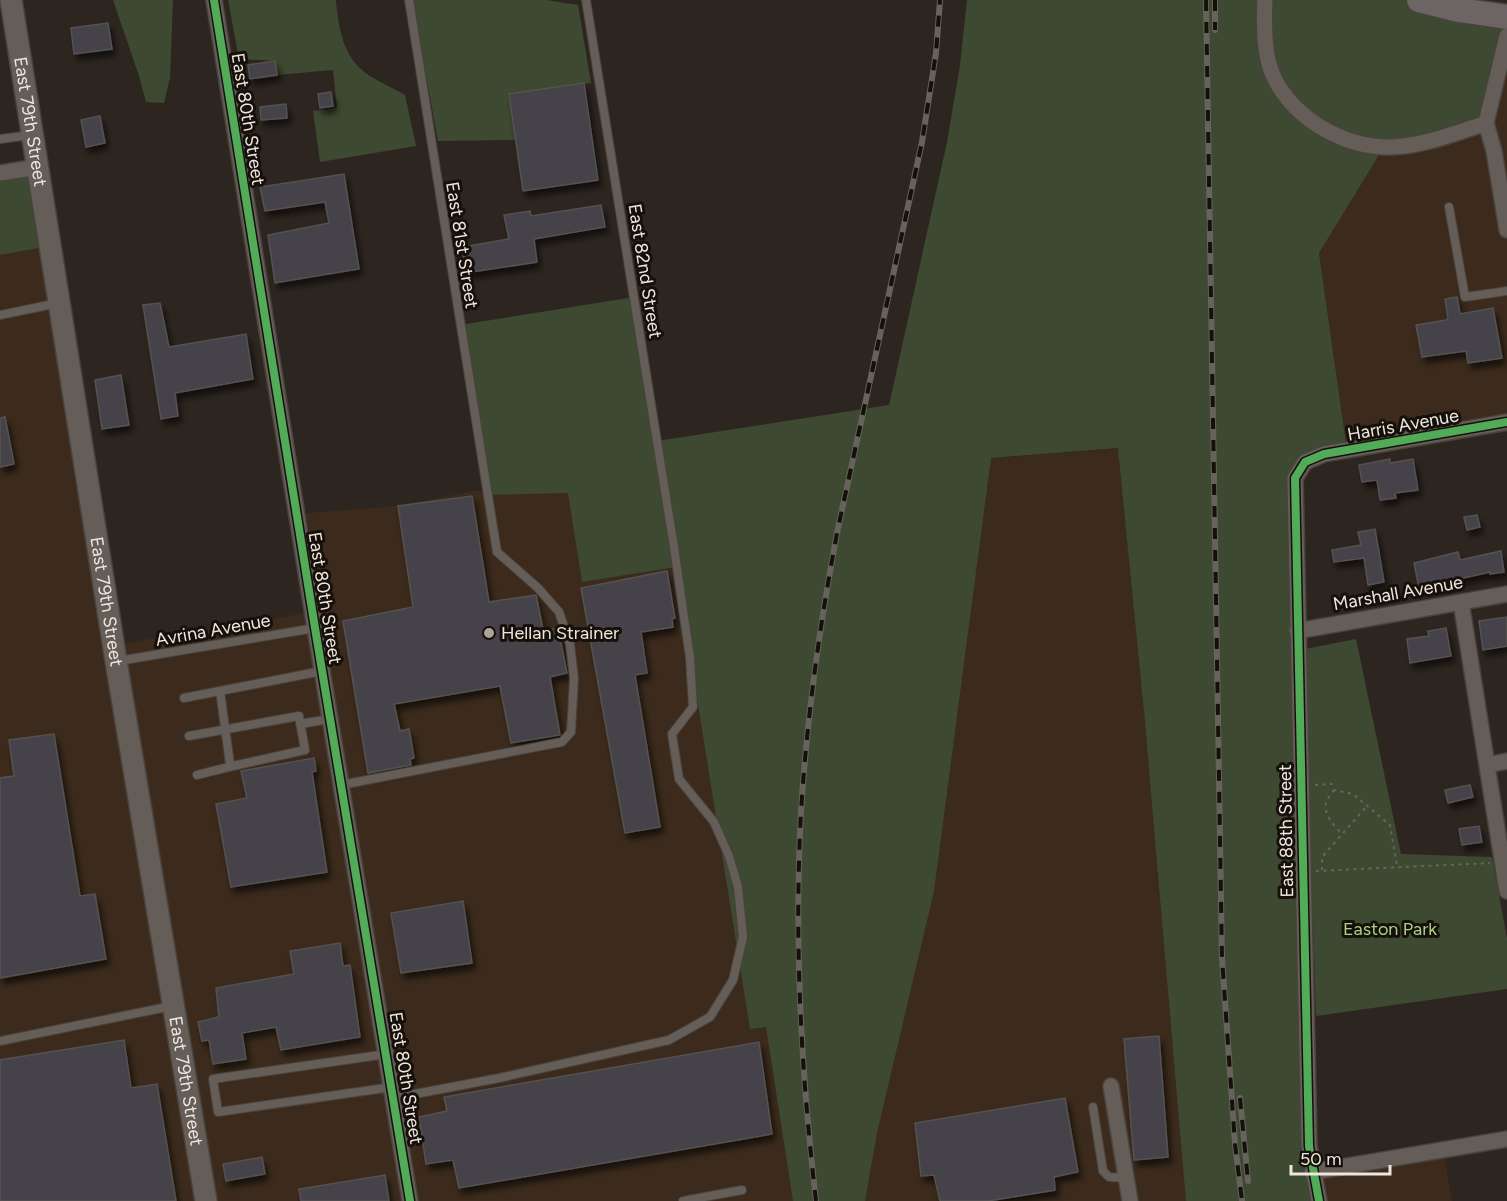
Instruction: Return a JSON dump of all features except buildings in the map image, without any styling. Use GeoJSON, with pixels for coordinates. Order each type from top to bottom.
{"type":"FeatureCollection","features":[{"type":"Feature","properties":{"kind":"main road","name":"East 79th Street"},"geometry":{"type":"LineString","coordinates":[[11,0],[116,661],[206,1201]]}},
{"type":"Feature","properties":{"kind":"main road"},"geometry":{"type":"LineString","coordinates":[[1419,0],[1459,10],[1507,17]]}},
{"type":"Feature","properties":{"kind":"street","name":"East 80th Street"},"geometry":{"type":"LineString","coordinates":[[214,0],[410,1201]]}},
{"type":"Feature","properties":{"kind":"street"},"geometry":{"type":"LineString","coordinates":[[1265,0],[1264,26],[1267,57],[1276,80],[1289,101],[1329,133],[1356,143],[1384,147],[1444,137],[1486,123]]}},
{"type":"Feature","properties":{"kind":"street"},"geometry":{"type":"LineString","coordinates":[[1507,36],[1486,123],[1494,151],[1507,230]]}},
{"type":"Feature","properties":{"kind":"street"},"geometry":{"type":"LineString","coordinates":[[0,173],[38,167]]}},
{"type":"Feature","properties":{"kind":"street","name":"Harris Avenue"},"geometry":{"type":"LineString","coordinates":[[1305,462],[1324,454],[1507,422]]}},
{"type":"Feature","properties":{"kind":"street","name":"East 88th Street"},"geometry":{"type":"LineString","coordinates":[[1305,462],[1295,478],[1297,631],[1309,1146],[1319,1201]]}},
{"type":"Feature","properties":{"kind":"street","name":"Marshall Avenue"},"geometry":{"type":"LineString","coordinates":[[1297,631],[1507,594]]}},
{"type":"Feature","properties":{"kind":"street"},"geometry":{"type":"LineString","coordinates":[[1461,602],[1507,891]]}},
{"type":"Feature","properties":{"kind":"street"},"geometry":{"type":"LineString","coordinates":[[1487,765],[1507,761]]}},
{"type":"Feature","properties":{"kind":"street"},"geometry":{"type":"LineString","coordinates":[[1111,1086],[1130,1201]]}},
{"type":"Feature","properties":{"kind":"street"},"geometry":{"type":"LineString","coordinates":[[1312,1172],[1507,1139]]}},
{"type":"Feature","properties":{"kind":"lane","name":"East 81st Street"},"geometry":{"type":"LineString","coordinates":[[341,785],[562,742],[571,732],[574,678],[570,644],[559,612],[538,588],[497,552],[486,495],[409,0]]}},
{"type":"Feature","properties":{"kind":"lane","name":"East 82nd Street"},"geometry":{"type":"LineString","coordinates":[[387,1054],[213,1079],[218,1112],[499,1078],[669,1040],[710,1017],[733,980],[743,937],[738,886],[729,856],[714,822],[679,779],[672,734],[693,707],[690,658],[586,0]]}},
{"type":"Feature","properties":{"kind":"lane"},"geometry":{"type":"LineString","coordinates":[[0,139],[33,135]]}},
{"type":"Feature","properties":{"kind":"lane"},"geometry":{"type":"LineString","coordinates":[[1449,207],[1465,297],[1507,291]]}},
{"type":"Feature","properties":{"kind":"lane"},"geometry":{"type":"LineString","coordinates":[[0,315],[59,303]]}},
{"type":"Feature","properties":{"kind":"lane","name":"Avrina Avenue"},"geometry":{"type":"LineString","coordinates":[[116,661],[315,628]]}},
{"type":"Feature","properties":{"kind":"lane"},"geometry":{"type":"LineString","coordinates":[[184,698],[322,671]]}},
{"type":"Feature","properties":{"kind":"lane"},"geometry":{"type":"LineString","coordinates":[[220,691],[230,764],[233,766]]}},
{"type":"Feature","properties":{"kind":"lane"},"geometry":{"type":"LineString","coordinates":[[189,736],[299,716],[305,750],[303,752],[196,775]]}},
{"type":"Feature","properties":{"kind":"lane"},"geometry":{"type":"LineString","coordinates":[[300,724],[330,719]]}},
{"type":"Feature","properties":{"kind":"lane"},"geometry":{"type":"LineString","coordinates":[[0,1041],[174,1006]]}},
{"type":"Feature","properties":{"kind":"lane"},"geometry":{"type":"LineString","coordinates":[[1093,1107],[1103,1171],[1109,1178],[1126,1178]]}},
{"type":"Feature","properties":{"kind":"lane"},"geometry":{"type":"LineString","coordinates":[[683,1201],[742,1190]]}},
{"type":"Feature","properties":{"kind":"path"},"geometry":{"type":"LineString","coordinates":[[1310,785],[1332,784],[1334,790]]}},
{"type":"Feature","properties":{"kind":"path"},"geometry":{"type":"LineString","coordinates":[[1334,790],[1353,795],[1390,825],[1397,867]]}},
{"type":"Feature","properties":{"kind":"path"},"geometry":{"type":"LineString","coordinates":[[1334,790],[1326,803],[1327,813],[1342,834]]}},
{"type":"Feature","properties":{"kind":"path"},"geometry":{"type":"LineString","coordinates":[[1322,870],[1322,857],[1367,806]]}},
{"type":"Feature","properties":{"kind":"path"},"geometry":{"type":"LineString","coordinates":[[1312,871],[1493,863]]}},
{"type":"Feature","properties":{"kind":"shaded area"},"geometry":{"type":"Polygon","coordinates":[[[1507,36],[1507,422],[1347,450],[1319,253],[1384,147],[1507,36]]]}},
{"type":"Feature","properties":{"kind":"shaded area"},"geometry":{"type":"Polygon","coordinates":[[[50,246],[114,645],[312,612],[296,514],[398,506],[474,491],[568,492],[1150,446],[1206,1201],[0,1201],[0,255],[50,246]]]}},
{"type":"Feature","properties":{"kind":"shaded area"},"geometry":{"type":"Polygon","coordinates":[[[1443,1150],[1452,1201],[1319,1201],[1312,1172],[1443,1150]]]}},
{"type":"Feature","properties":{"kind":"green space"},"geometry":{"type":"Polygon","coordinates":[[[113,0],[173,0],[170,78],[164,103],[146,102],[113,0]]]}},
{"type":"Feature","properties":{"kind":"green space"},"geometry":{"type":"Polygon","coordinates":[[[228,0],[336,0],[342,37],[349,54],[370,76],[405,95],[416,146],[320,162],[313,111],[337,108],[333,70],[277,75],[275,61],[239,59],[228,0]]]}},
{"type":"Feature","properties":{"kind":"green space"},"geometry":{"type":"Polygon","coordinates":[[[412,0],[546,0],[578,5],[591,83],[509,94],[516,140],[438,141],[412,0]]]}},
{"type":"Feature","properties":{"kind":"green space"},"geometry":{"type":"Polygon","coordinates":[[[967,0],[1419,0],[1507,17],[1507,36],[1486,123],[1384,147],[1319,253],[1347,450],[1324,454],[1295,478],[1309,1146],[1319,1201],[1186,1201],[1144,711],[1118,448],[991,458],[934,891],[877,1133],[865,1201],[793,1201],[766,1027],[750,1029],[676,567],[582,582],[568,493],[486,495],[460,325],[634,297],[657,441],[889,405],[947,142],[960,65],[967,0]]]}},
{"type":"Feature","properties":{"kind":"green space"},"geometry":{"type":"Polygon","coordinates":[[[38,167],[50,246],[0,255],[0,173],[38,167]]]}},
{"type":"Feature","properties":{"kind":"green space","name":"Easton Park"},"geometry":{"type":"Polygon","coordinates":[[[1356,639],[1401,854],[1492,857],[1507,938],[1507,989],[1316,1016],[1305,649],[1356,639]]]}},
{"type":"Feature","properties":{"kind":"railway"},"geometry":{"type":"LineString","coordinates":[[816,1201],[803,1056],[798,909],[801,812],[807,740],[825,599],[838,528],[922,142],[936,53],[940,0]]}},
{"type":"Feature","properties":{"kind":"railway"},"geometry":{"type":"LineString","coordinates":[[1206,0],[1222,958],[1235,1144],[1242,1201]]}},
{"type":"Feature","properties":{"kind":"railway"},"geometry":{"type":"LineString","coordinates":[[1215,0],[1215,30]]}},
{"type":"Feature","properties":{"kind":"railway"},"geometry":{"type":"LineString","coordinates":[[1240,1098],[1248,1181]]}},
{"type":"Feature","properties":{"kind":"cycle path"},"geometry":{"type":"LineString","coordinates":[[214,0],[410,1201]]}},
{"type":"Feature","properties":{"kind":"cycle path"},"geometry":{"type":"LineString","coordinates":[[1319,1201],[1309,1146],[1295,478],[1305,462],[1324,454],[1507,422]]}},
{"type":"Feature","properties":{"kind":"place","name":"Hellan Strainer"},"geometry":{"type":"Point","coordinates":[489,633]}}]}
